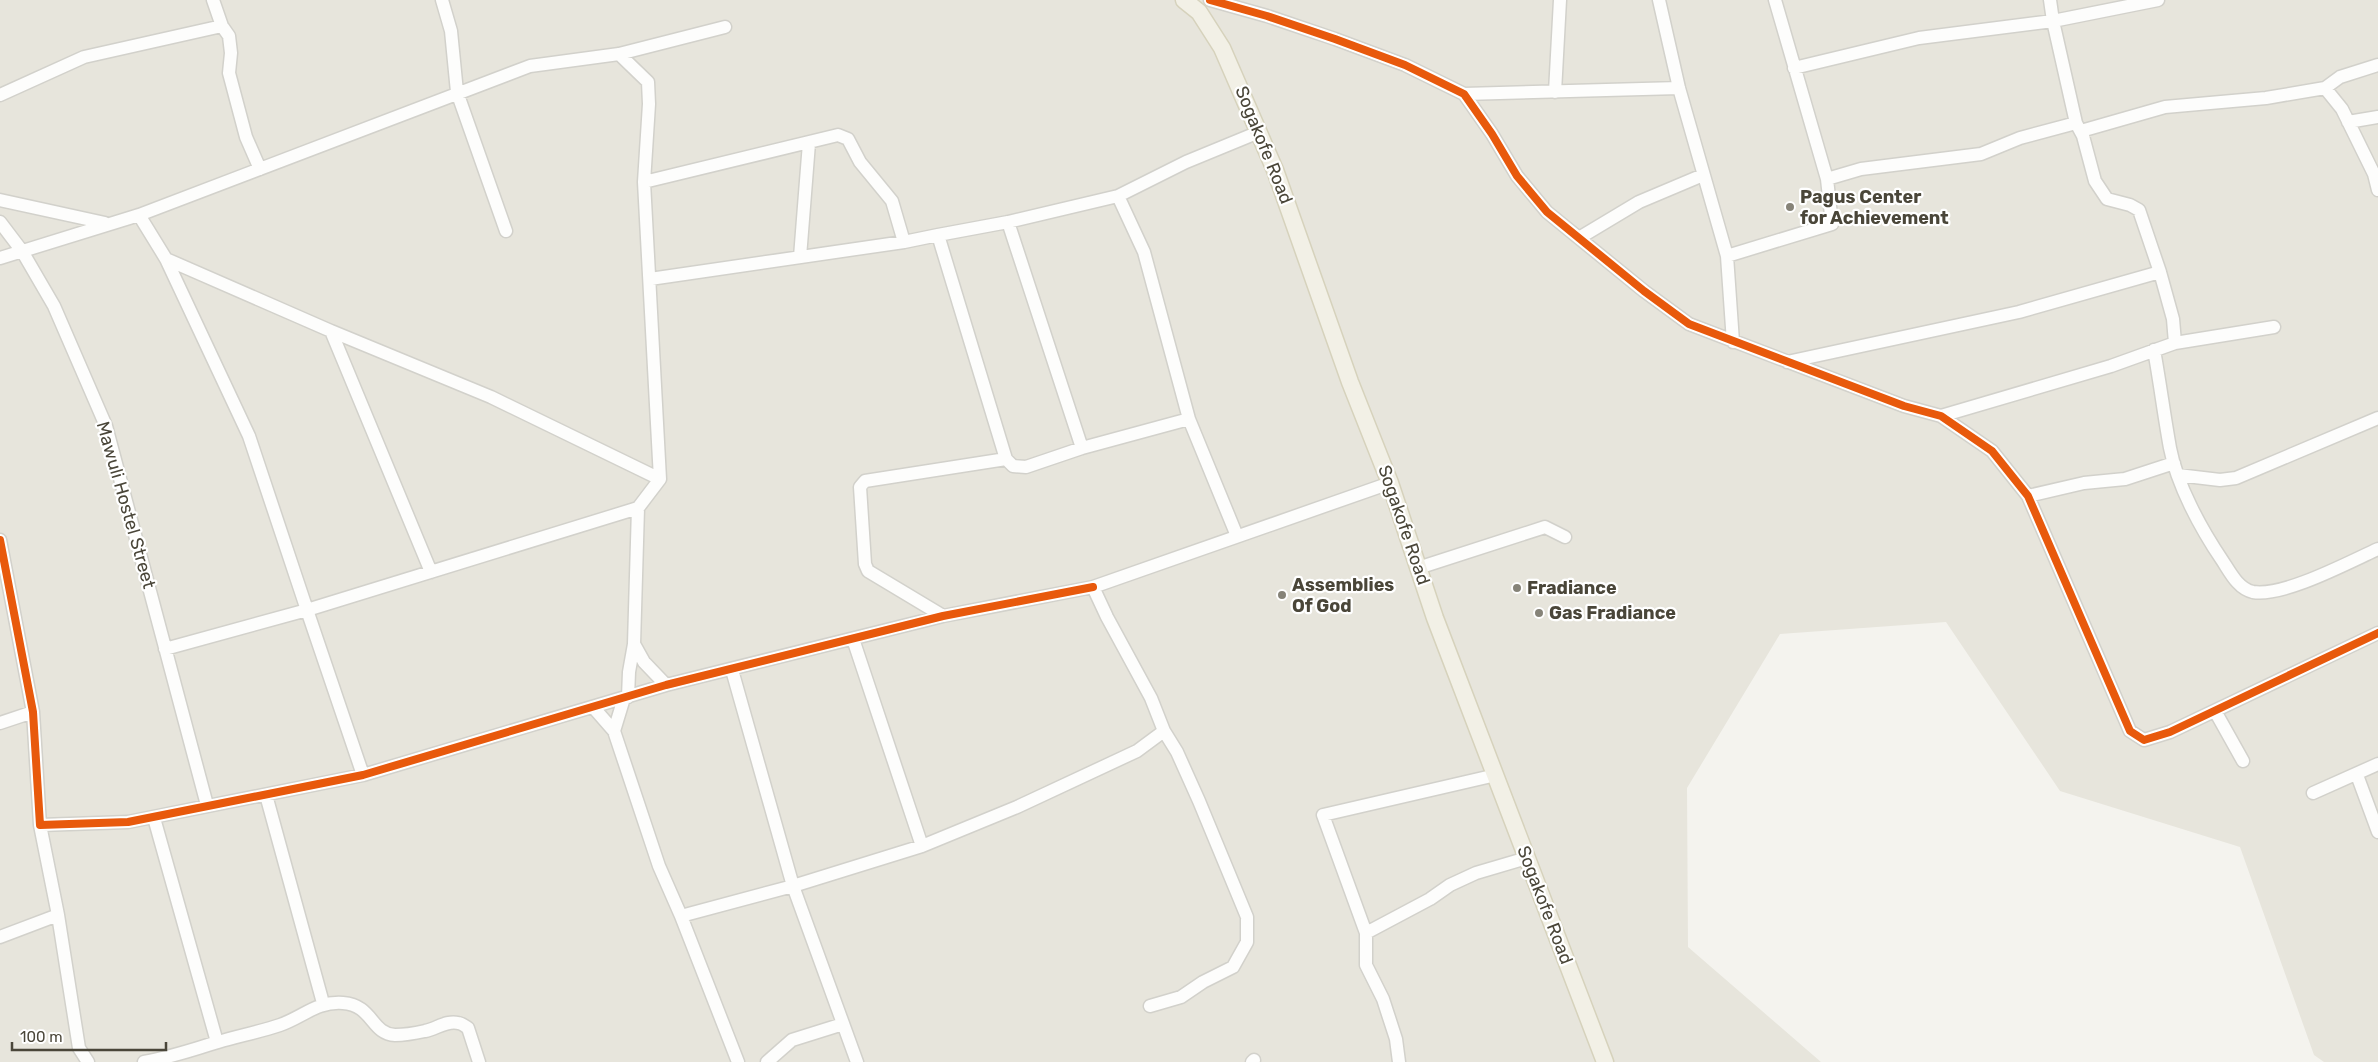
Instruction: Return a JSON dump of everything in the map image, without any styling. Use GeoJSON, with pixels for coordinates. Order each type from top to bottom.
{"type":"FeatureCollection","features":[{"type":"Feature","properties":{"kind":"main road","name":"Sogakofe Road"},"geometry":{"type":"LineString","coordinates":[[1184,0],[1206,4],[1260,132],[1350,382],[1390,483],[1435,618],[1605,1062]]}},
{"type":"Feature","properties":{"kind":"street"},"geometry":{"type":"LineString","coordinates":[[213,0],[222,26],[228,36],[231,53],[229,73],[246,137],[260,169]]}},
{"type":"Feature","properties":{"kind":"street"},"geometry":{"type":"LineString","coordinates":[[442,0],[451,31],[457,92],[506,231]]}},
{"type":"Feature","properties":{"kind":"street"},"geometry":{"type":"LineString","coordinates":[[1555,92],[1560,0]]}},
{"type":"Feature","properties":{"kind":"street"},"geometry":{"type":"LineString","coordinates":[[1659,0],[1679,88],[1727,256],[1733,342]]}},
{"type":"Feature","properties":{"kind":"street"},"geometry":{"type":"LineString","coordinates":[[1727,256],[1832,224],[1827,179],[1775,0]]}},
{"type":"Feature","properties":{"kind":"street"},"geometry":{"type":"LineString","coordinates":[[2050,0],[2053,21],[2078,127],[2095,181],[2108,199],[2130,205],[2139,210],[2160,272],[2173,319],[2174,343]]}},
{"type":"Feature","properties":{"kind":"street"},"geometry":{"type":"LineString","coordinates":[[1794,68],[1919,38],[2053,21],[2158,0]]}},
{"type":"Feature","properties":{"kind":"street"},"geometry":{"type":"LineString","coordinates":[[1206,4],[1267,16],[1335,38],[1405,65],[1464,94],[1679,88]]}},
{"type":"Feature","properties":{"kind":"street"},"geometry":{"type":"LineString","coordinates":[[0,95],[84,57],[222,26]]}},
{"type":"Feature","properties":{"kind":"street"},"geometry":{"type":"LineString","coordinates":[[0,258],[139,214],[457,92],[530,66],[619,54],[725,26]]}},
{"type":"Feature","properties":{"kind":"street"},"geometry":{"type":"LineString","coordinates":[[614,731],[626,697],[628,672],[634,644],[638,508],[660,479],[644,182],[649,104],[648,82],[619,54]]}},
{"type":"Feature","properties":{"kind":"street"},"geometry":{"type":"LineString","coordinates":[[1827,179],[1861,169],[1981,154],[2020,138],[2165,107],[2266,98],[2325,88],[2340,78],[2378,65]]}},
{"type":"Feature","properties":{"kind":"street"},"geometry":{"type":"LineString","coordinates":[[2325,88],[2342,109],[2374,174],[2378,190]]}},
{"type":"Feature","properties":{"kind":"street"},"geometry":{"type":"LineString","coordinates":[[1464,94],[1492,134],[1517,176],[1547,212],[1644,291],[1690,324],[1904,406],[1941,416],[1992,451],[2028,496],[2130,731],[2144,740],[2170,732],[2378,633]]}},
{"type":"Feature","properties":{"kind":"street"},"geometry":{"type":"LineString","coordinates":[[2348,122],[2378,117]]}},
{"type":"Feature","properties":{"kind":"street"},"geometry":{"type":"LineString","coordinates":[[650,279],[904,242],[1008,222],[1118,196],[1186,162],[1260,132]]}},
{"type":"Feature","properties":{"kind":"street"},"geometry":{"type":"LineString","coordinates":[[644,182],[838,135],[848,139],[860,162],[892,201],[904,242]]}},
{"type":"Feature","properties":{"kind":"street"},"geometry":{"type":"LineString","coordinates":[[800,257],[809,143]]}},
{"type":"Feature","properties":{"kind":"street"},"geometry":{"type":"LineString","coordinates":[[1579,238],[1639,202],[1703,175]]}},
{"type":"Feature","properties":{"kind":"street"},"geometry":{"type":"LineString","coordinates":[[1118,196],[1144,252],[1189,419],[1237,536]]}},
{"type":"Feature","properties":{"kind":"street"},"geometry":{"type":"LineString","coordinates":[[0,200],[107,224]]}},
{"type":"Feature","properties":{"kind":"street"},"geometry":{"type":"LineString","coordinates":[[139,214],[166,259],[249,436],[363,775]]}},
{"type":"Feature","properties":{"kind":"street","name":"Mawuli Hostel Street"},"geometry":{"type":"LineString","coordinates":[[0,222],[22,251],[54,306],[106,426],[207,805]]}},
{"type":"Feature","properties":{"kind":"street"},"geometry":{"type":"LineString","coordinates":[[1008,222],[1082,448]]}},
{"type":"Feature","properties":{"kind":"street"},"geometry":{"type":"LineString","coordinates":[[938,235],[1006,459],[1013,466],[1026,466],[1082,448],[1189,419]]}},
{"type":"Feature","properties":{"kind":"street"},"geometry":{"type":"LineString","coordinates":[[166,259],[491,397],[660,479]]}},
{"type":"Feature","properties":{"kind":"street"},"geometry":{"type":"LineString","coordinates":[[1786,362],[2019,312],[2160,272]]}},
{"type":"Feature","properties":{"kind":"street"},"geometry":{"type":"LineString","coordinates":[[1941,416],[2111,366],[2174,343],[2274,328]]}},
{"type":"Feature","properties":{"kind":"street"},"geometry":{"type":"LineString","coordinates":[[332,331],[431,572]]}},
{"type":"Feature","properties":{"kind":"street"},"geometry":{"type":"LineString","coordinates":[[2154,350],[2170,449],[2176,469],[2205,534],[2239,585],[2253,592],[2274,591],[2318,576],[2378,549]]}},
{"type":"Feature","properties":{"kind":"street"},"geometry":{"type":"LineString","coordinates":[[2028,496],[2084,483],[2125,479],[2176,469],[2220,480],[2236,478],[2378,418]]}},
{"type":"Feature","properties":{"kind":"street"},"geometry":{"type":"LineString","coordinates":[[943,616],[868,571],[865,564],[860,487],[865,481],[1006,459]]}},
{"type":"Feature","properties":{"kind":"street"},"geometry":{"type":"LineString","coordinates":[[40,824],[128,822],[363,775],[666,685],[943,616],[1093,588],[1390,483]]}},
{"type":"Feature","properties":{"kind":"street"},"geometry":{"type":"LineString","coordinates":[[165,650],[307,610],[638,508]]}},
{"type":"Feature","properties":{"kind":"street"},"geometry":{"type":"LineString","coordinates":[[1418,568],[1545,528],[1565,537]]}},
{"type":"Feature","properties":{"kind":"street"},"geometry":{"type":"LineString","coordinates":[[0,540],[4,587],[33,712],[40,824],[58,915],[79,1048],[88,1062]]}},
{"type":"Feature","properties":{"kind":"street"},"geometry":{"type":"LineString","coordinates":[[1093,588],[1151,698],[1164,731],[1177,752],[1219,847],[1247,917],[1247,942],[1233,967],[1203,982],[1180,997],[1150,1006]]}},
{"type":"Feature","properties":{"kind":"street"},"geometry":{"type":"LineString","coordinates":[[853,639],[922,846]]}},
{"type":"Feature","properties":{"kind":"street"},"geometry":{"type":"LineString","coordinates":[[634,644],[644,662],[666,685]]}},
{"type":"Feature","properties":{"kind":"street"},"geometry":{"type":"LineString","coordinates":[[732,670],[793,886],[857,1062]]}},
{"type":"Feature","properties":{"kind":"street"},"geometry":{"type":"LineString","coordinates":[[593,707],[614,731],[658,866],[681,916],[738,1062]]}},
{"type":"Feature","properties":{"kind":"street"},"geometry":{"type":"LineString","coordinates":[[2215,711],[2244,760]]}},
{"type":"Feature","properties":{"kind":"street"},"geometry":{"type":"LineString","coordinates":[[0,723],[33,712]]}},
{"type":"Feature","properties":{"kind":"street"},"geometry":{"type":"LineString","coordinates":[[681,916],[793,886],[922,846],[1017,807],[1137,751],[1164,731]]}},
{"type":"Feature","properties":{"kind":"street"},"geometry":{"type":"LineString","coordinates":[[2313,793],[2378,764]]}},
{"type":"Feature","properties":{"kind":"street"},"geometry":{"type":"LineString","coordinates":[[1399,1062],[1396,1039],[1383,999],[1366,966],[1366,933],[1323,815],[1496,775]]}},
{"type":"Feature","properties":{"kind":"street"},"geometry":{"type":"LineString","coordinates":[[2357,775],[2378,832]]}},
{"type":"Feature","properties":{"kind":"street"},"geometry":{"type":"LineString","coordinates":[[266,795],[322,1003]]}},
{"type":"Feature","properties":{"kind":"street"},"geometry":{"type":"LineString","coordinates":[[154,818],[217,1042]]}},
{"type":"Feature","properties":{"kind":"street"},"geometry":{"type":"LineString","coordinates":[[1366,933],[1476,873],[1527,858]]}},
{"type":"Feature","properties":{"kind":"street"},"geometry":{"type":"LineString","coordinates":[[0,937],[58,915]]}},
{"type":"Feature","properties":{"kind":"street"},"geometry":{"type":"LineString","coordinates":[[144,1062],[175,1057],[217,1042],[290,1022],[322,1003],[357,1005],[364,1009],[384,1033],[395,1035],[426,1031],[448,1023],[458,1022],[468,1028],[479,1062]]}},
{"type":"Feature","properties":{"kind":"street"},"geometry":{"type":"LineString","coordinates":[[766,1062],[792,1040],[843,1024]]}},
{"type":"Feature","properties":{"kind":"shaded area"},"geometry":{"type":"Polygon","coordinates":[[[0,0],[2378,0],[2378,1062],[2324,1062],[2314,1055],[2240,847],[2060,791],[1946,622],[1780,634],[1687,788],[1688,947],[1821,1062],[0,1062],[0,0]]]}},
{"type":"Feature","properties":{"kind":"cycle path"},"geometry":{"type":"LineString","coordinates":[[1210,0],[1267,16],[1335,39],[1405,65],[1464,94],[1492,134],[1517,176],[1547,212],[1644,291],[1689,324],[1904,406],[1941,416],[1992,451],[2028,496],[2130,731],[2144,740],[2170,732],[2378,633]]}},
{"type":"Feature","properties":{"kind":"cycle path"},"geometry":{"type":"LineString","coordinates":[[0,540],[33,712],[40,825],[128,822],[363,775],[666,685],[943,616],[1093,587]]}},
{"type":"Feature","properties":{"kind":"place","name":"Pagus Center for Achievement"},"geometry":{"type":"Point","coordinates":[1790,207]}},
{"type":"Feature","properties":{"kind":"place","name":"Fradiance"},"geometry":{"type":"Point","coordinates":[1517,588]}},
{"type":"Feature","properties":{"kind":"place","name":"Assemblies Of God"},"geometry":{"type":"Point","coordinates":[1282,595]}},
{"type":"Feature","properties":{"kind":"place","name":"Gas Fradiance"},"geometry":{"type":"Point","coordinates":[1539,613]}}]}
